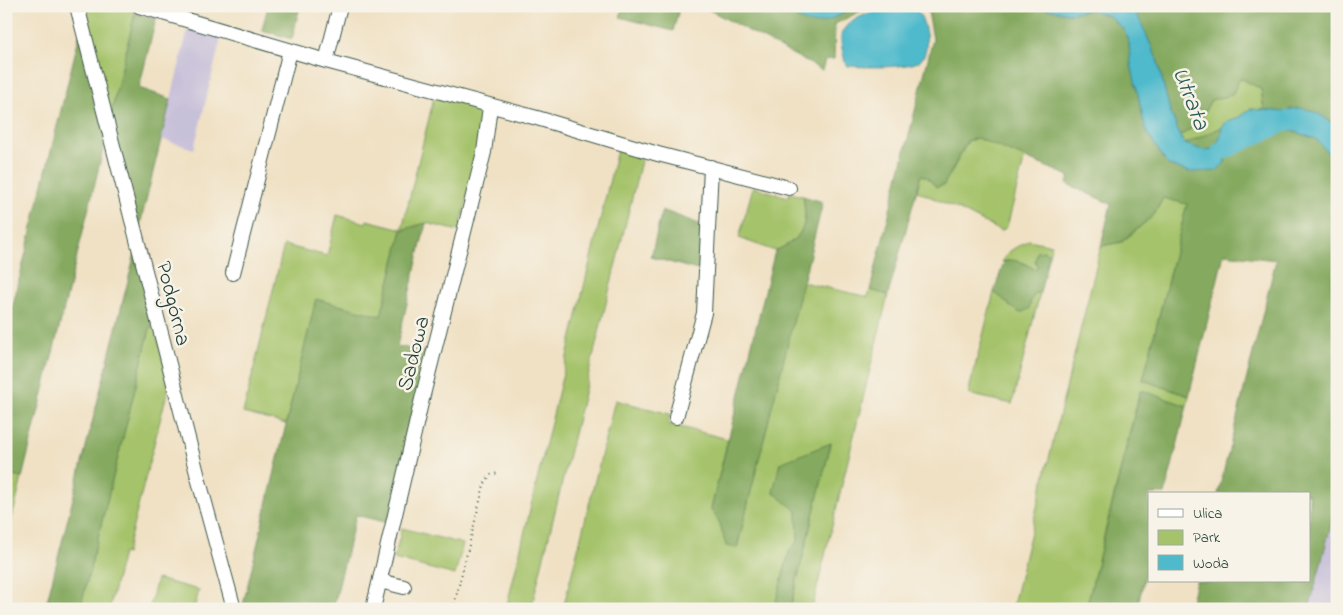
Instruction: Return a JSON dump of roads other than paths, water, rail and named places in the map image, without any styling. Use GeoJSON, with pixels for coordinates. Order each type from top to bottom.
{"type":"FeatureCollection","features":[{"type":"Feature","properties":{"kind":"street","name":"Podgórna"},"geometry":{"type":"LineString","coordinates":[[77,6],[199,481],[234,609]]}},
{"type":"Feature","properties":{"kind":"street"},"geometry":{"type":"LineString","coordinates":[[139,6],[326,62],[788,188]]}},
{"type":"Feature","properties":{"kind":"street"},"geometry":{"type":"LineString","coordinates":[[326,62],[340,6]]}},
{"type":"Feature","properties":{"kind":"street"},"geometry":{"type":"LineString","coordinates":[[233,273],[290,51]]}},
{"type":"Feature","properties":{"kind":"street","name":"Sadowa"},"geometry":{"type":"LineString","coordinates":[[373,609],[422,399],[484,152],[490,107]]}},
{"type":"Feature","properties":{"kind":"street"},"geometry":{"type":"LineString","coordinates":[[676,416],[704,313],[711,167]]}},
{"type":"Feature","properties":{"kind":"street"},"geometry":{"type":"LineString","coordinates":[[380,580],[404,587]]}},
{"type":"Feature","properties":{"kind":"water"},"geometry":{"type":"Polygon","coordinates":[[[771,6],[860,6],[825,22],[811,24],[771,6]]]}},
{"type":"Feature","properties":{"kind":"water"},"geometry":{"type":"Polygon","coordinates":[[[891,6],[913,6],[920,15],[926,34],[925,51],[921,60],[908,65],[897,66],[848,66],[845,63],[841,42],[843,30],[848,24],[862,16],[891,6]]]}},
{"type":"Feature","properties":{"kind":"water"},"geometry":{"type":"Polygon","coordinates":[[[1033,6],[1130,6],[1134,9],[1157,59],[1169,107],[1181,139],[1185,144],[1203,150],[1213,149],[1220,138],[1222,127],[1227,121],[1239,117],[1250,109],[1286,112],[1292,109],[1306,109],[1320,115],[1337,128],[1337,175],[1331,157],[1316,139],[1287,129],[1274,132],[1260,128],[1249,130],[1242,144],[1227,156],[1224,164],[1216,171],[1189,172],[1168,165],[1146,131],[1130,59],[1129,43],[1124,30],[1109,16],[1090,10],[1068,13],[1033,6]]]}},
{"type":"Feature","properties":{"kind":"waterway","name":"Utrata"},"geometry":{"type":"LineString","coordinates":[[1221,151],[1289,120]]}}]}
